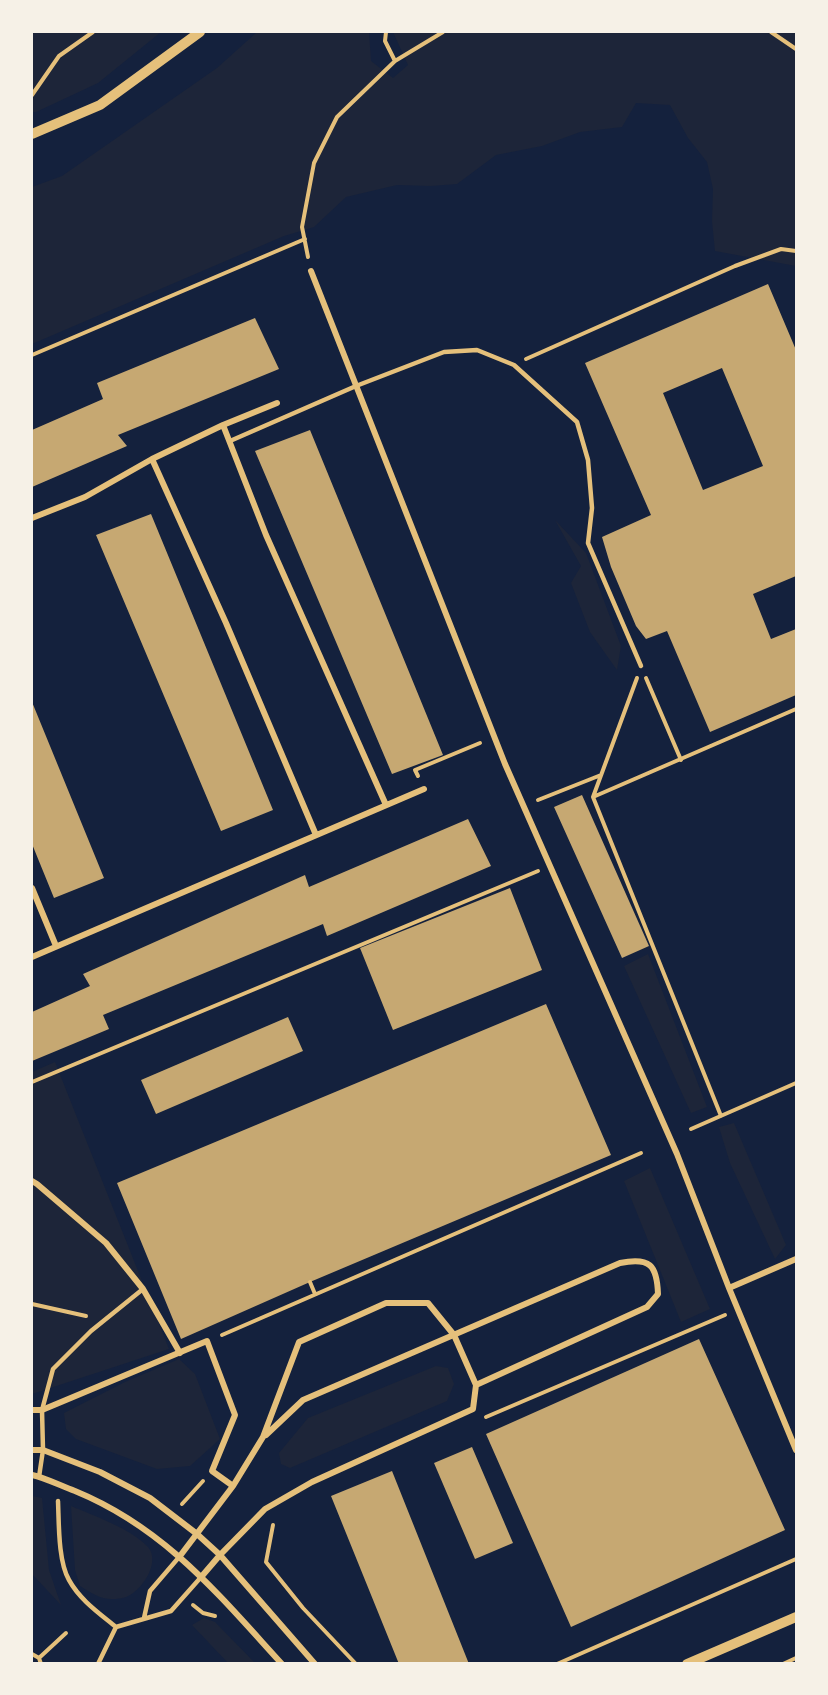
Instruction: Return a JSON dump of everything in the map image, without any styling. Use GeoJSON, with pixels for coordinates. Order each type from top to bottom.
{"type":"FeatureCollection","features":[{"type":"Feature","properties":{"kind":"street"},"geometry":{"type":"LineString","coordinates":[[32,134],[100,105],[200,32]]}},
{"type":"Feature","properties":{"kind":"street"},"geometry":{"type":"LineString","coordinates":[[311,271],[505,764],[677,1154],[796,1450]]}},
{"type":"Feature","properties":{"kind":"street"},"geometry":{"type":"LineString","coordinates":[[32,518],[85,497],[152,459],[223,424],[277,403]]}},
{"type":"Feature","properties":{"kind":"street"},"geometry":{"type":"LineString","coordinates":[[223,424],[266,535],[386,805]]}},
{"type":"Feature","properties":{"kind":"street"},"geometry":{"type":"LineString","coordinates":[[152,459],[226,623],[316,835]]}},
{"type":"Feature","properties":{"kind":"street"},"geometry":{"type":"LineString","coordinates":[[32,957],[424,789]]}},
{"type":"Feature","properties":{"kind":"street"},"geometry":{"type":"LineString","coordinates":[[32,888],[56,946]]}},
{"type":"Feature","properties":{"kind":"street"},"geometry":{"type":"LineString","coordinates":[[32,1181],[106,1243],[143,1290],[180,1353]]}},
{"type":"Feature","properties":{"kind":"street"},"geometry":{"type":"LineString","coordinates":[[263,1437],[303,1400],[620,1263],[639,1259],[650,1265],[657,1279],[658,1294],[647,1307],[476,1385]]}},
{"type":"Feature","properties":{"kind":"street"},"geometry":{"type":"LineString","coordinates":[[729,1288],[796,1259]]}},
{"type":"Feature","properties":{"kind":"street"},"geometry":{"type":"LineString","coordinates":[[180,1556],[233,1486],[263,1437],[299,1342],[386,1303],[428,1302],[454,1335],[476,1385],[473,1409],[312,1482],[265,1509],[202,1576]]}},
{"type":"Feature","properties":{"kind":"street"},"geometry":{"type":"LineString","coordinates":[[32,1410],[42,1410],[207,1341],[235,1415],[212,1471],[233,1486]]}},
{"type":"Feature","properties":{"kind":"street"},"geometry":{"type":"LineString","coordinates":[[32,1450],[43,1450],[100,1472],[150,1498],[198,1534],[220,1555],[315,1664]]}},
{"type":"Feature","properties":{"kind":"street"},"geometry":{"type":"LineString","coordinates":[[35,1476],[91,1498],[139,1524],[202,1576],[282,1664]]}},
{"type":"Feature","properties":{"kind":"street"},"geometry":{"type":"LineString","coordinates":[[687,1664],[796,1617]]}},
{"type":"Feature","properties":{"kind":"lane"},"geometry":{"type":"LineString","coordinates":[[230,441],[356,386],[444,352],[477,350],[514,365],[577,422],[588,460],[592,508],[588,543],[641,666]]}},
{"type":"Feature","properties":{"kind":"lane"},"geometry":{"type":"LineString","coordinates":[[35,1476],[43,1450],[42,1410],[53,1369],[105,1320],[143,1290]]}},
{"type":"Feature","properties":{"kind":"lane"},"geometry":{"type":"LineString","coordinates":[[58,1501],[60,1535],[69,1579],[86,1602],[116,1627]]}},
{"type":"Feature","properties":{"kind":"lane"},"geometry":{"type":"LineString","coordinates":[[144,1618],[150,1590],[180,1556]]}},
{"type":"Feature","properties":{"kind":"lane"},"geometry":{"type":"LineString","coordinates":[[98,1664],[116,1627],[171,1611],[202,1576]]}},
{"type":"Feature","properties":{"kind":"path"},"geometry":{"type":"LineString","coordinates":[[32,95],[59,56],[93,32]]}},
{"type":"Feature","properties":{"kind":"path"},"geometry":{"type":"LineString","coordinates":[[386,32],[386,41],[396,61]]}},
{"type":"Feature","properties":{"kind":"path"},"geometry":{"type":"LineString","coordinates":[[311,271],[302,227],[314,163],[328,135],[338,117],[396,61],[443,32]]}},
{"type":"Feature","properties":{"kind":"path"},"geometry":{"type":"LineString","coordinates":[[771,32],[796,49]]}},
{"type":"Feature","properties":{"kind":"path"},"geometry":{"type":"LineString","coordinates":[[32,355],[305,239]]}},
{"type":"Feature","properties":{"kind":"path"},"geometry":{"type":"LineString","coordinates":[[514,365],[536,353],[735,266],[781,249],[796,251]]}},
{"type":"Feature","properties":{"kind":"path"},"geometry":{"type":"LineString","coordinates":[[641,666],[681,760]]}},
{"type":"Feature","properties":{"kind":"path"},"geometry":{"type":"LineString","coordinates":[[641,666],[593,797],[721,1116]]}},
{"type":"Feature","properties":{"kind":"path"},"geometry":{"type":"LineString","coordinates":[[593,797],[796,709]]}},
{"type":"Feature","properties":{"kind":"path"},"geometry":{"type":"LineString","coordinates":[[415,770],[494,736]]}},
{"type":"Feature","properties":{"kind":"path"},"geometry":{"type":"LineString","coordinates":[[524,806],[601,775]]}},
{"type":"Feature","properties":{"kind":"path"},"geometry":{"type":"LineString","coordinates":[[32,1082],[550,866]]}},
{"type":"Feature","properties":{"kind":"path"},"geometry":{"type":"LineString","coordinates":[[691,1130],[796,1083]]}},
{"type":"Feature","properties":{"kind":"path"},"geometry":{"type":"LineString","coordinates":[[207,1341],[641,1153]]}},
{"type":"Feature","properties":{"kind":"path"},"geometry":{"type":"LineString","coordinates":[[310,1282],[315,1294]]}},
{"type":"Feature","properties":{"kind":"path"},"geometry":{"type":"LineString","coordinates":[[32,1304],[105,1320]]}},
{"type":"Feature","properties":{"kind":"path"},"geometry":{"type":"LineString","coordinates":[[486,1417],[738,1309]]}},
{"type":"Feature","properties":{"kind":"path"},"geometry":{"type":"LineString","coordinates":[[265,1509],[273,1522],[266,1562],[303,1608],[356,1664]]}},
{"type":"Feature","properties":{"kind":"path"},"geometry":{"type":"LineString","coordinates":[[557,1664],[796,1559]]}},
{"type":"Feature","properties":{"kind":"path"},"geometry":{"type":"LineString","coordinates":[[39,1658],[66,1632]]}},
{"type":"Feature","properties":{"kind":"path"},"geometry":{"type":"LineString","coordinates":[[32,1654],[39,1658],[41,1664]]}},
{"type":"Feature","properties":{"kind":"path"},"geometry":{"type":"LineString","coordinates":[[783,1664],[796,1658]]}},
{"type":"Feature","properties":{"kind":"shaded area"},"geometry":{"type":"Polygon","coordinates":[[[32,32],[161,32],[98,83],[32,112],[32,32]]]}},
{"type":"Feature","properties":{"kind":"shaded area"},"geometry":{"type":"Polygon","coordinates":[[[257,32],[369,32],[371,61],[393,78],[408,65],[393,32],[796,32],[796,266],[715,251],[712,221],[713,189],[707,162],[688,138],[670,105],[636,103],[622,127],[580,132],[542,146],[496,155],[457,184],[397,185],[346,197],[314,227],[284,236],[32,344],[32,187],[62,176],[217,68],[257,32]]]}},
{"type":"Feature","properties":{"kind":"shaded area"},"geometry":{"type":"Polygon","coordinates":[[[555,520],[586,553],[621,646],[617,670],[590,632],[571,583],[581,566],[555,520]]]}},
{"type":"Feature","properties":{"kind":"shaded area"},"geometry":{"type":"Polygon","coordinates":[[[648,954],[707,1107],[691,1113],[624,966],[648,954]]]}},
{"type":"Feature","properties":{"kind":"shaded area"},"geometry":{"type":"Polygon","coordinates":[[[55,1062],[169,1349],[32,1394],[32,1072],[55,1062]]]}},
{"type":"Feature","properties":{"kind":"shaded area"},"geometry":{"type":"Polygon","coordinates":[[[734,1123],[786,1245],[775,1259],[730,1163],[719,1127],[734,1123]]]}},
{"type":"Feature","properties":{"kind":"shaded area"},"geometry":{"type":"Polygon","coordinates":[[[650,1168],[710,1309],[681,1322],[624,1181],[650,1168]]]}},
{"type":"Feature","properties":{"kind":"shaded area"},"geometry":{"type":"Polygon","coordinates":[[[179,1359],[195,1374],[220,1439],[190,1466],[157,1469],[76,1439],[66,1429],[64,1413],[125,1382],[179,1359]]]}},
{"type":"Feature","properties":{"kind":"shaded area"},"geometry":{"type":"Polygon","coordinates":[[[436,1366],[448,1368],[454,1384],[447,1401],[290,1468],[281,1464],[279,1453],[308,1418],[436,1366]]]}},
{"type":"Feature","properties":{"kind":"shaded area"},"geometry":{"type":"Polygon","coordinates":[[[32,1496],[42,1498],[49,1570],[61,1605],[32,1574],[32,1496]]]}},
{"type":"Feature","properties":{"kind":"shaded area"},"geometry":{"type":"Polygon","coordinates":[[[71,1506],[122,1528],[148,1547],[152,1560],[151,1568],[144,1582],[127,1597],[105,1598],[80,1586],[75,1570],[71,1506]]]}},
{"type":"Feature","properties":{"kind":"shaded area"},"geometry":{"type":"Polygon","coordinates":[[[204,1618],[215,1622],[255,1663],[228,1663],[192,1625],[204,1618]]]}},
{"type":"Feature","properties":{"kind":"building"},"geometry":{"type":"Polygon","coordinates":[[[768,284],[796,350],[796,576],[753,594],[771,639],[796,629],[796,695],[710,732],[667,631],[646,639],[636,626],[611,567],[602,537],[651,515],[585,363],[768,284]],[[722,368],[663,393],[703,490],[763,466],[722,368]]]}},
{"type":"Feature","properties":{"kind":"building"},"geometry":{"type":"Polygon","coordinates":[[[255,318],[279,369],[118,435],[127,446],[32,487],[32,430],[103,399],[97,383],[255,318]]]}},
{"type":"Feature","properties":{"kind":"building"},"geometry":{"type":"Polygon","coordinates":[[[310,430],[443,755],[392,774],[255,451],[310,430]]]}},
{"type":"Feature","properties":{"kind":"building"},"geometry":{"type":"Polygon","coordinates":[[[151,514],[273,810],[221,831],[96,535],[151,514]]]}},
{"type":"Feature","properties":{"kind":"building"},"geometry":{"type":"Polygon","coordinates":[[[32,702],[104,878],[54,898],[32,844],[32,702]]]}},
{"type":"Feature","properties":{"kind":"building"},"geometry":{"type":"Polygon","coordinates":[[[582,795],[649,946],[622,958],[554,807],[582,795]]]}},
{"type":"Feature","properties":{"kind":"building"},"geometry":{"type":"Polygon","coordinates":[[[468,819],[491,866],[327,936],[323,924],[103,1015],[109,1029],[32,1061],[32,1012],[90,986],[83,974],[305,875],[309,887],[468,819]]]}},
{"type":"Feature","properties":{"kind":"building"},"geometry":{"type":"Polygon","coordinates":[[[510,888],[542,970],[393,1030],[360,948],[510,888]]]}},
{"type":"Feature","properties":{"kind":"building"},"geometry":{"type":"Polygon","coordinates":[[[546,1004],[611,1155],[181,1339],[117,1183],[546,1004]]]}},
{"type":"Feature","properties":{"kind":"building"},"geometry":{"type":"Polygon","coordinates":[[[288,1017],[303,1051],[156,1114],[141,1080],[288,1017]]]}},
{"type":"Feature","properties":{"kind":"building"},"geometry":{"type":"Polygon","coordinates":[[[699,1339],[785,1530],[571,1627],[486,1434],[699,1339]]]}},
{"type":"Feature","properties":{"kind":"building"},"geometry":{"type":"Polygon","coordinates":[[[472,1447],[513,1543],[475,1559],[434,1463],[472,1447]]]}},
{"type":"Feature","properties":{"kind":"building"},"geometry":{"type":"Polygon","coordinates":[[[392,1471],[469,1664],[399,1664],[331,1496],[392,1471]]]}}]}
